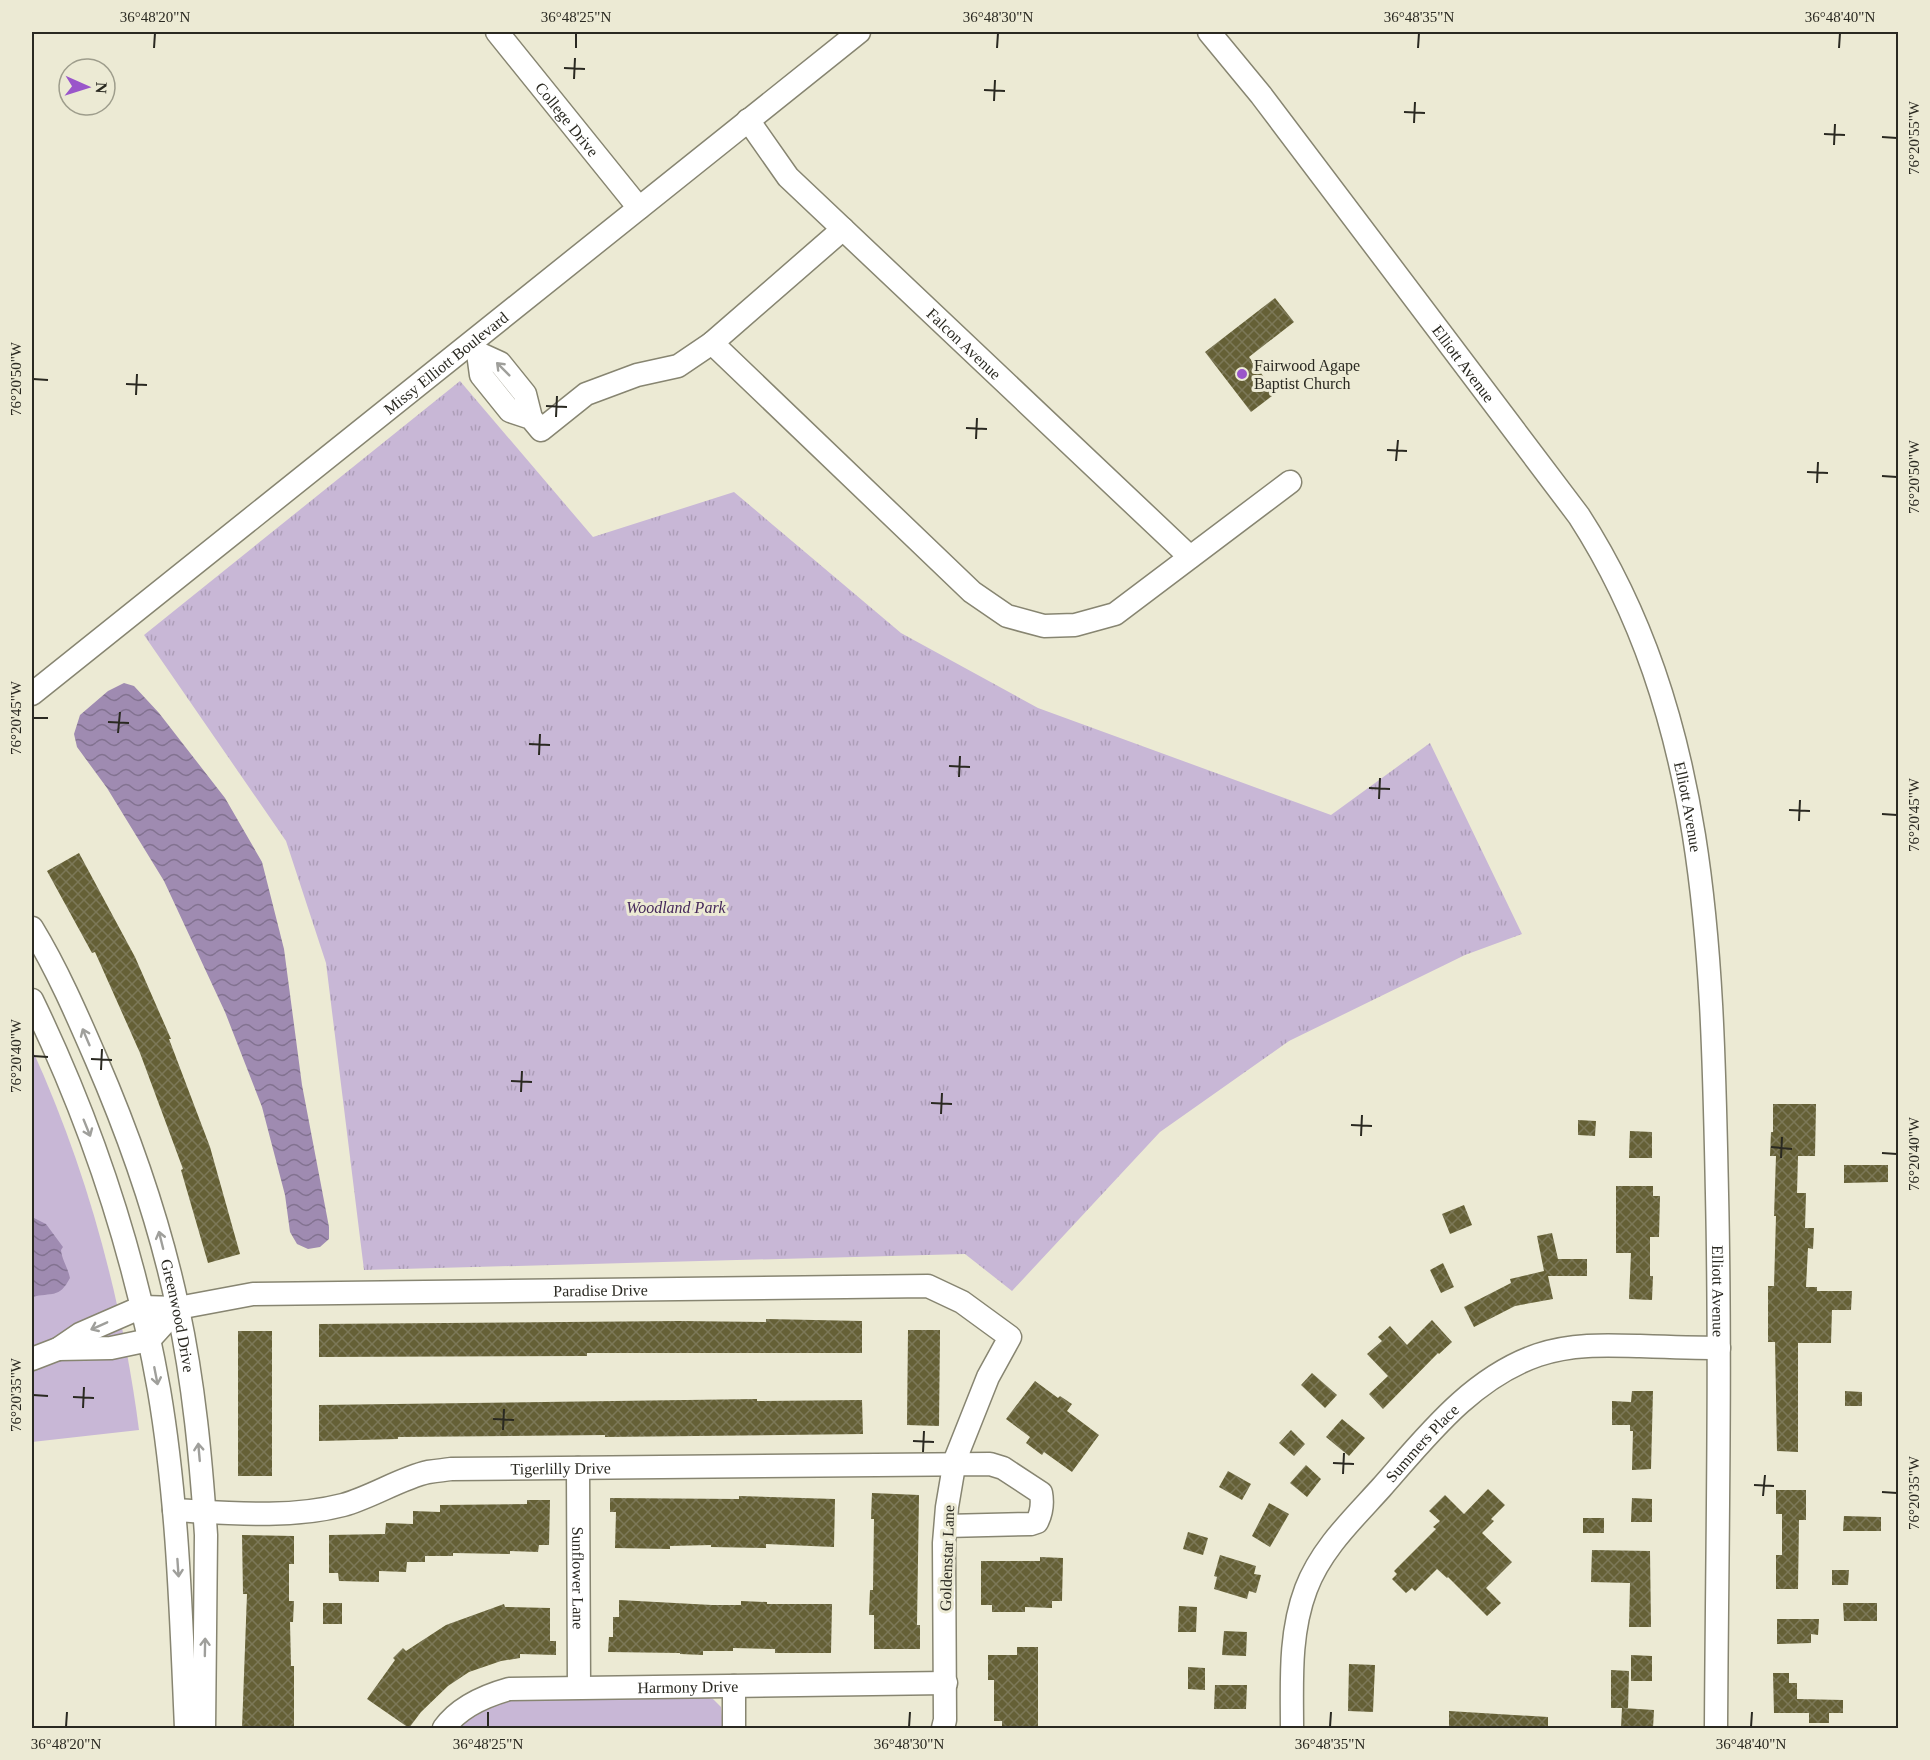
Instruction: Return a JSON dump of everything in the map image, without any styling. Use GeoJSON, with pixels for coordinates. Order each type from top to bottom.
{"type":"FeatureCollection","features":[{"type":"Feature","properties":{"kind":"street","name":"College Drive"},"geometry":{"type":"LineString","coordinates":[[497,32],[639,208]]}},
{"type":"Feature","properties":{"kind":"street","name":"Missy Elliott Boulevard"},"geometry":{"type":"LineString","coordinates":[[32,694],[474,348],[639,208],[860,32]]}},
{"type":"Feature","properties":{"kind":"street","name":"Elliott Avenue"},"geometry":{"type":"LineString","coordinates":[[1209,32],[1262,96],[1578,516],[1614,576],[1631,612],[1652,667],[1680,759],[1692,819],[1706,916],[1715,1072],[1719,1348],[1716,1728]]}},
{"type":"Feature","properties":{"kind":"street","name":"Falcon Avenue"},"geometry":{"type":"LineString","coordinates":[[748,120],[788,177],[1190,557]]}},
{"type":"Feature","properties":{"kind":"street"},"geometry":{"type":"LineString","coordinates":[[474,348],[500,363],[525,394],[536,424],[586,394],[637,375],[678,366],[712,343],[843,229]]}},
{"type":"Feature","properties":{"kind":"street"},"geometry":{"type":"LineString","coordinates":[[712,343],[972,592],[1007,616],[1044,626],[1075,625],[1115,614],[1290,482]]}},
{"type":"Feature","properties":{"kind":"street","name":"Greenwood Drive"},"geometry":{"type":"LineString","coordinates":[[32,928],[80,1023],[123,1121],[160,1234],[178,1308],[196,1419],[206,1535],[204,1728]]}},
{"type":"Feature","properties":{"kind":"street","name":"Greenwood Drive"},"geometry":{"type":"LineString","coordinates":[[32,1000],[58,1054],[92,1138],[116,1209],[149,1340],[159,1392],[174,1510],[186,1728]]}},
{"type":"Feature","properties":{"kind":"street","name":"Paradise Drive"},"geometry":{"type":"LineString","coordinates":[[142,1307],[178,1308],[253,1294],[928,1286],[962,1302],[1010,1337]]}},
{"type":"Feature","properties":{"kind":"street"},"geometry":{"type":"LineString","coordinates":[[32,1359],[58,1349],[80,1334],[142,1307]]}},
{"type":"Feature","properties":{"kind":"street"},"geometry":{"type":"LineString","coordinates":[[58,1349],[111,1348],[149,1340],[178,1308]]}},
{"type":"Feature","properties":{"kind":"street","name":"Goldenstar Lane"},"geometry":{"type":"LineString","coordinates":[[946,1726],[946,1526],[954,1465],[988,1377],[1010,1337]]}},
{"type":"Feature","properties":{"kind":"street","name":"Summers Place"},"geometry":{"type":"LineString","coordinates":[[1292,1728],[1293,1641],[1299,1611],[1316,1567],[1332,1542],[1411,1452],[1447,1415],[1499,1373],[1519,1362],[1562,1348],[1590,1345],[1719,1348]]}},
{"type":"Feature","properties":{"kind":"street","name":"Tigerlilly Drive"},"geometry":{"type":"LineString","coordinates":[[174,1510],[278,1513],[327,1508],[365,1498],[427,1472],[451,1469],[990,1464],[1003,1468],[1041,1493],[1043,1503],[1037,1522],[946,1526]]}},
{"type":"Feature","properties":{"kind":"street","name":"Sunflower Lane"},"geometry":{"type":"LineString","coordinates":[[578,1468],[579,1687]]}},
{"type":"Feature","properties":{"kind":"street","name":"Harmony Drive"},"geometry":{"type":"LineString","coordinates":[[444,1728],[461,1711],[489,1695],[509,1689],[946,1683]]}},
{"type":"Feature","properties":{"kind":"street"},"geometry":{"type":"LineString","coordinates":[[734,1686],[734,1728]]}},
{"type":"Feature","properties":{"kind":"green space","name":"Woodland Park"},"geometry":{"type":"Polygon","coordinates":[[[460,381],[593,537],[734,492],[901,633],[1038,708],[1331,815],[1430,743],[1522,934],[1465,955],[1289,1041],[1160,1132],[1012,1291],[965,1254],[364,1270],[326,963],[286,841],[144,635],[460,381]]]}},
{"type":"Feature","properties":{"kind":"green space"},"geometry":{"type":"Polygon","coordinates":[[[32,1049],[70,1141],[100,1236],[123,1332],[139,1430],[32,1442],[32,1049]]]}},
{"type":"Feature","properties":{"kind":"green space"},"geometry":{"type":"Polygon","coordinates":[[[702,1696],[713,1699],[721,1707],[723,1728],[458,1728],[487,1708],[520,1698],[702,1696]]]}},
{"type":"Feature","properties":{"kind":"water"},"geometry":{"type":"Polygon","coordinates":[[[124,683],[134,686],[159,713],[225,798],[262,862],[284,949],[302,1085],[329,1227],[329,1239],[320,1247],[308,1249],[297,1244],[290,1232],[285,1195],[262,1107],[225,1012],[164,881],[107,788],[77,747],[74,734],[80,715],[108,691],[124,683]]]}},
{"type":"Feature","properties":{"kind":"water"},"geometry":{"type":"Polygon","coordinates":[[[32,1217],[46,1224],[63,1247],[61,1250],[70,1278],[62,1289],[54,1294],[32,1297],[32,1217]]]}},
{"type":"Feature","properties":{"kind":"building","name":"Fairwood Agape Baptist Church"},"geometry":{"type":"Polygon","coordinates":[[[1275,298],[1294,322],[1249,357],[1276,393],[1251,412],[1205,352],[1275,298]]]}},
{"type":"Feature","properties":{"kind":"building"},"geometry":{"type":"Polygon","coordinates":[[[79,853],[135,957],[171,1039],[169,1039],[210,1147],[240,1254],[208,1263],[181,1170],[183,1169],[140,1053],[95,952],[92,953],[47,871],[79,853]]]}},
{"type":"Feature","properties":{"kind":"building"},"geometry":{"type":"Polygon","coordinates":[[[1773,1104],[1816,1104],[1815,1156],[1798,1156],[1797,1193],[1806,1193],[1805,1228],[1814,1228],[1813,1249],[1808,1248],[1806,1287],[1817,1287],[1817,1291],[1852,1291],[1851,1310],[1832,1310],[1831,1343],[1798,1343],[1798,1452],[1777,1451],[1775,1342],[1768,1342],[1768,1286],[1774,1286],[1776,1216],[1774,1216],[1776,1156],[1770,1156],[1773,1104]]]}},
{"type":"Feature","properties":{"kind":"building"},"geometry":{"type":"Polygon","coordinates":[[[1578,1120],[1596,1121],[1595,1136],[1578,1135],[1578,1120]]]}},
{"type":"Feature","properties":{"kind":"building"},"geometry":{"type":"Polygon","coordinates":[[[1630,1131],[1652,1132],[1652,1158],[1629,1158],[1630,1131]]]}},
{"type":"Feature","properties":{"kind":"building"},"geometry":{"type":"Polygon","coordinates":[[[1844,1165],[1888,1165],[1888,1182],[1844,1183],[1844,1165]]]}},
{"type":"Feature","properties":{"kind":"building"},"geometry":{"type":"Polygon","coordinates":[[[1616,1186],[1653,1186],[1653,1196],[1660,1196],[1659,1237],[1650,1237],[1652,1300],[1629,1299],[1631,1253],[1616,1253],[1616,1186]]]}},
{"type":"Feature","properties":{"kind":"building"},"geometry":{"type":"Polygon","coordinates":[[[1464,1205],[1472,1225],[1450,1234],[1442,1214],[1464,1205]]]}},
{"type":"Feature","properties":{"kind":"building"},"geometry":{"type":"Polygon","coordinates":[[[1552,1233],[1558,1259],[1587,1259],[1587,1276],[1548,1276],[1553,1299],[1515,1306],[1474,1327],[1464,1307],[1511,1283],[1510,1279],[1544,1271],[1537,1236],[1552,1233]]]}},
{"type":"Feature","properties":{"kind":"building"},"geometry":{"type":"Polygon","coordinates":[[[1443,1263],[1454,1287],[1441,1293],[1430,1270],[1443,1263]]]}},
{"type":"Feature","properties":{"kind":"building"},"geometry":{"type":"Polygon","coordinates":[[[766,1319],[862,1321],[862,1353],[587,1353],[587,1356],[319,1357],[319,1324],[766,1322],[766,1319]]]}},
{"type":"Feature","properties":{"kind":"building"},"geometry":{"type":"Polygon","coordinates":[[[1432,1320],[1452,1342],[1438,1353],[1383,1409],[1369,1394],[1388,1376],[1367,1354],[1382,1341],[1378,1337],[1390,1326],[1407,1345],[1432,1320]]]}},
{"type":"Feature","properties":{"kind":"building"},"geometry":{"type":"Polygon","coordinates":[[[908,1330],[940,1330],[939,1426],[907,1425],[908,1330]]]}},
{"type":"Feature","properties":{"kind":"building"},"geometry":{"type":"Polygon","coordinates":[[[238,1331],[272,1331],[272,1476],[238,1476],[238,1331]]]}},
{"type":"Feature","properties":{"kind":"building"},"geometry":{"type":"Polygon","coordinates":[[[1312,1373],[1337,1395],[1325,1408],[1301,1385],[1312,1373]]]}},
{"type":"Feature","properties":{"kind":"building"},"geometry":{"type":"Polygon","coordinates":[[[1035,1381],[1058,1398],[1060,1396],[1072,1404],[1067,1411],[1099,1435],[1072,1472],[1044,1452],[1042,1455],[1026,1443],[1030,1437],[1006,1419],[1035,1381]]]}},
{"type":"Feature","properties":{"kind":"building"},"geometry":{"type":"Polygon","coordinates":[[[1632,1391],[1653,1391],[1651,1469],[1632,1470],[1633,1431],[1630,1431],[1630,1425],[1612,1425],[1612,1401],[1631,1402],[1632,1391]]]}},
{"type":"Feature","properties":{"kind":"building"},"geometry":{"type":"Polygon","coordinates":[[[1845,1391],[1862,1392],[1862,1406],[1845,1406],[1845,1391]]]}},
{"type":"Feature","properties":{"kind":"building"},"geometry":{"type":"Polygon","coordinates":[[[757,1399],[757,1401],[862,1400],[863,1434],[398,1437],[398,1439],[319,1441],[319,1405],[757,1399]]]}},
{"type":"Feature","properties":{"kind":"building"},"geometry":{"type":"Polygon","coordinates":[[[1342,1419],[1365,1438],[1349,1456],[1326,1437],[1342,1419]]]}},
{"type":"Feature","properties":{"kind":"building"},"geometry":{"type":"Polygon","coordinates":[[[1291,1430],[1305,1444],[1294,1456],[1279,1443],[1291,1430]]]}},
{"type":"Feature","properties":{"kind":"building"},"geometry":{"type":"Polygon","coordinates":[[[1306,1465],[1321,1479],[1307,1497],[1290,1483],[1306,1465]]]}},
{"type":"Feature","properties":{"kind":"building"},"geometry":{"type":"Polygon","coordinates":[[[1228,1471],[1251,1484],[1242,1500],[1219,1487],[1228,1471]]]}},
{"type":"Feature","properties":{"kind":"building"},"geometry":{"type":"Polygon","coordinates":[[[1488,1489],[1505,1505],[1491,1519],[1494,1521],[1482,1533],[1512,1562],[1486,1588],[1501,1603],[1487,1616],[1437,1569],[1415,1591],[1412,1588],[1406,1593],[1392,1579],[1397,1574],[1394,1571],[1436,1529],[1433,1527],[1440,1521],[1429,1511],[1445,1495],[1464,1514],[1488,1489]]]}},
{"type":"Feature","properties":{"kind":"building"},"geometry":{"type":"Polygon","coordinates":[[[1776,1490],[1806,1490],[1806,1520],[1799,1520],[1798,1589],[1776,1589],[1776,1555],[1782,1555],[1782,1514],[1776,1514],[1776,1490]]]}},
{"type":"Feature","properties":{"kind":"building"},"geometry":{"type":"Polygon","coordinates":[[[872,1493],[919,1495],[917,1625],[920,1625],[920,1649],[874,1649],[874,1615],[869,1615],[870,1590],[873,1590],[872,1493]]]}},
{"type":"Feature","properties":{"kind":"building"},"geometry":{"type":"Polygon","coordinates":[[[739,1496],[835,1499],[834,1547],[766,1544],[766,1548],[711,1547],[711,1545],[670,1546],[670,1549],[615,1548],[616,1512],[610,1512],[610,1498],[739,1499],[739,1496]]]}},
{"type":"Feature","properties":{"kind":"building"},"geometry":{"type":"Polygon","coordinates":[[[1632,1498],[1652,1499],[1652,1522],[1631,1522],[1632,1498]]]}},
{"type":"Feature","properties":{"kind":"building"},"geometry":{"type":"Polygon","coordinates":[[[527,1500],[550,1500],[549,1545],[539,1545],[538,1552],[453,1553],[453,1556],[425,1556],[425,1562],[407,1562],[406,1572],[379,1571],[379,1582],[339,1581],[338,1573],[329,1573],[329,1535],[385,1534],[386,1523],[413,1524],[413,1511],[440,1512],[440,1505],[527,1504],[527,1500]]]}},
{"type":"Feature","properties":{"kind":"building"},"geometry":{"type":"Polygon","coordinates":[[[1269,1503],[1289,1514],[1270,1547],[1252,1536],[1269,1503]]]}},
{"type":"Feature","properties":{"kind":"building"},"geometry":{"type":"Polygon","coordinates":[[[1844,1516],[1881,1517],[1881,1531],[1843,1531],[1844,1516]]]}},
{"type":"Feature","properties":{"kind":"building"},"geometry":{"type":"Polygon","coordinates":[[[1583,1518],[1604,1518],[1604,1533],[1583,1533],[1583,1518]]]}},
{"type":"Feature","properties":{"kind":"building"},"geometry":{"type":"Polygon","coordinates":[[[1188,1532],[1208,1538],[1203,1555],[1183,1549],[1188,1532]]]}},
{"type":"Feature","properties":{"kind":"building"},"geometry":{"type":"Polygon","coordinates":[[[242,1535],[294,1536],[294,1564],[289,1564],[289,1601],[294,1601],[293,1622],[290,1622],[291,1666],[294,1666],[294,1728],[242,1728],[247,1594],[243,1594],[242,1535]]]}},
{"type":"Feature","properties":{"kind":"building"},"geometry":{"type":"Polygon","coordinates":[[[1592,1550],[1650,1551],[1651,1627],[1629,1627],[1630,1583],[1591,1582],[1592,1550]]]}},
{"type":"Feature","properties":{"kind":"building"},"geometry":{"type":"Polygon","coordinates":[[[1220,1555],[1256,1566],[1254,1574],[1261,1575],[1256,1593],[1249,1591],[1247,1599],[1214,1589],[1217,1577],[1214,1576],[1220,1555]]]}},
{"type":"Feature","properties":{"kind":"building"},"geometry":{"type":"Polygon","coordinates":[[[1040,1557],[1063,1558],[1062,1601],[1052,1601],[1052,1608],[1025,1607],[1025,1612],[992,1612],[992,1605],[981,1605],[981,1561],[1040,1561],[1040,1557]]]}},
{"type":"Feature","properties":{"kind":"building"},"geometry":{"type":"Polygon","coordinates":[[[1832,1570],[1849,1570],[1848,1585],[1832,1585],[1832,1570]]]}},
{"type":"Feature","properties":{"kind":"building"},"geometry":{"type":"Polygon","coordinates":[[[619,1600],[712,1605],[741,1605],[741,1601],[767,1602],[767,1604],[832,1604],[831,1653],[775,1653],[775,1649],[733,1648],[733,1651],[703,1651],[703,1655],[608,1652],[609,1637],[613,1637],[613,1617],[619,1617],[619,1600]]]}},
{"type":"Feature","properties":{"kind":"building"},"geometry":{"type":"Polygon","coordinates":[[[323,1603],[342,1603],[342,1624],[323,1624],[323,1603]]]}},
{"type":"Feature","properties":{"kind":"building"},"geometry":{"type":"Polygon","coordinates":[[[1843,1603],[1877,1603],[1877,1621],[1844,1621],[1843,1603]]]}},
{"type":"Feature","properties":{"kind":"building"},"geometry":{"type":"Polygon","coordinates":[[[504,1604],[505,1607],[550,1608],[550,1641],[556,1641],[556,1655],[520,1654],[520,1658],[501,1661],[469,1672],[448,1686],[421,1712],[409,1728],[367,1699],[395,1660],[393,1658],[403,1648],[406,1651],[446,1625],[504,1604]]]}},
{"type":"Feature","properties":{"kind":"building"},"geometry":{"type":"Polygon","coordinates":[[[1179,1606],[1197,1607],[1196,1632],[1178,1632],[1179,1606]]]}},
{"type":"Feature","properties":{"kind":"building"},"geometry":{"type":"Polygon","coordinates":[[[1777,1619],[1819,1619],[1818,1635],[1811,1634],[1811,1643],[1777,1644],[1777,1619]]]}},
{"type":"Feature","properties":{"kind":"building"},"geometry":{"type":"Polygon","coordinates":[[[1224,1631],[1247,1632],[1246,1656],[1222,1655],[1224,1631]]]}},
{"type":"Feature","properties":{"kind":"building"},"geometry":{"type":"Polygon","coordinates":[[[1017,1647],[1038,1647],[1038,1728],[1002,1728],[1002,1721],[994,1721],[994,1680],[988,1680],[988,1655],[1017,1655],[1017,1647]]]}},
{"type":"Feature","properties":{"kind":"building"},"geometry":{"type":"Polygon","coordinates":[[[1631,1655],[1652,1656],[1652,1681],[1631,1681],[1631,1655]]]}},
{"type":"Feature","properties":{"kind":"building"},"geometry":{"type":"Polygon","coordinates":[[[1349,1664],[1375,1665],[1373,1712],[1348,1711],[1349,1664]]]}},
{"type":"Feature","properties":{"kind":"building"},"geometry":{"type":"Polygon","coordinates":[[[1188,1667],[1205,1668],[1205,1690],[1188,1689],[1188,1667]]]}},
{"type":"Feature","properties":{"kind":"building"},"geometry":{"type":"Polygon","coordinates":[[[1611,1670],[1629,1671],[1628,1708],[1623,1708],[1654,1710],[1653,1728],[1621,1728],[1622,1708],[1611,1708],[1611,1670]]]}},
{"type":"Feature","properties":{"kind":"building"},"geometry":{"type":"Polygon","coordinates":[[[1773,1673],[1789,1673],[1789,1683],[1797,1683],[1797,1699],[1843,1700],[1843,1713],[1829,1713],[1829,1723],[1809,1723],[1809,1713],[1774,1713],[1773,1673]]]}},
{"type":"Feature","properties":{"kind":"building"},"geometry":{"type":"Polygon","coordinates":[[[1215,1685],[1247,1685],[1246,1709],[1214,1709],[1215,1685]]]}},
{"type":"Feature","properties":{"kind":"building"},"geometry":{"type":"Polygon","coordinates":[[[1449,1711],[1548,1717],[1548,1728],[1449,1728],[1449,1711]]]}},
{"type":"Feature","properties":{"kind":"place","name":"Fairwood Agape Baptist Church"},"geometry":{"type":"Point","coordinates":[1242,374]}}]}
